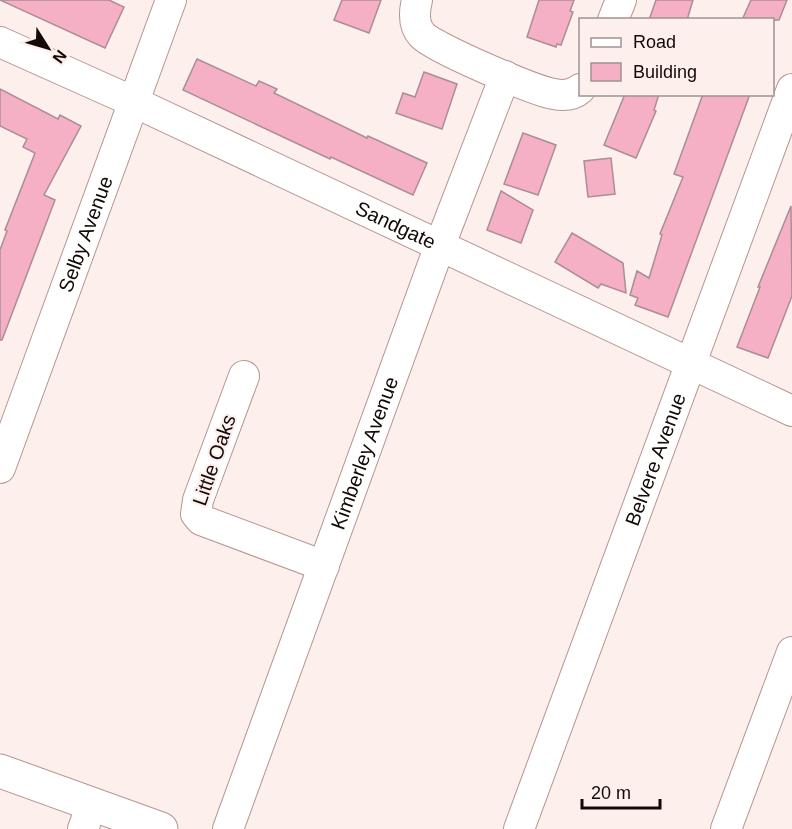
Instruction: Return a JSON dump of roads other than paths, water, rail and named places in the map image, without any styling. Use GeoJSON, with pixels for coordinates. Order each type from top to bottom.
{"type":"FeatureCollection","features":[{"type":"Feature","properties":{"kind":"street","name":"Selby Avenue"},"geometry":{"type":"LineString","coordinates":[[0,468],[171,0]]}},
{"type":"Feature","properties":{"kind":"street"},"geometry":{"type":"LineString","coordinates":[[417,0],[414,14],[424,38],[505,76],[557,95],[574,94],[579,90]]}},
{"type":"Feature","properties":{"kind":"street"},"geometry":{"type":"LineString","coordinates":[[615,18],[621,0]]}},
{"type":"Feature","properties":{"kind":"street","name":"Sandgate"},"geometry":{"type":"LineString","coordinates":[[0,42],[134,102],[792,411]]}},
{"type":"Feature","properties":{"kind":"street","name":"Kimberley Avenue"},"geometry":{"type":"LineString","coordinates":[[228,829],[440,245],[505,76]]}},
{"type":"Feature","properties":{"kind":"street","name":"Belvere Avenue"},"geometry":{"type":"LineString","coordinates":[[519,829],[792,89]]}},
{"type":"Feature","properties":{"kind":"street","name":"Little Oaks"},"geometry":{"type":"LineString","coordinates":[[244,376],[198,500],[196,514],[201,520],[324,566]]}},
{"type":"Feature","properties":{"kind":"street"},"geometry":{"type":"LineString","coordinates":[[726,829],[792,652]]}},
{"type":"Feature","properties":{"kind":"street"},"geometry":{"type":"LineString","coordinates":[[0,771],[87,817],[161,829]]}}]}
